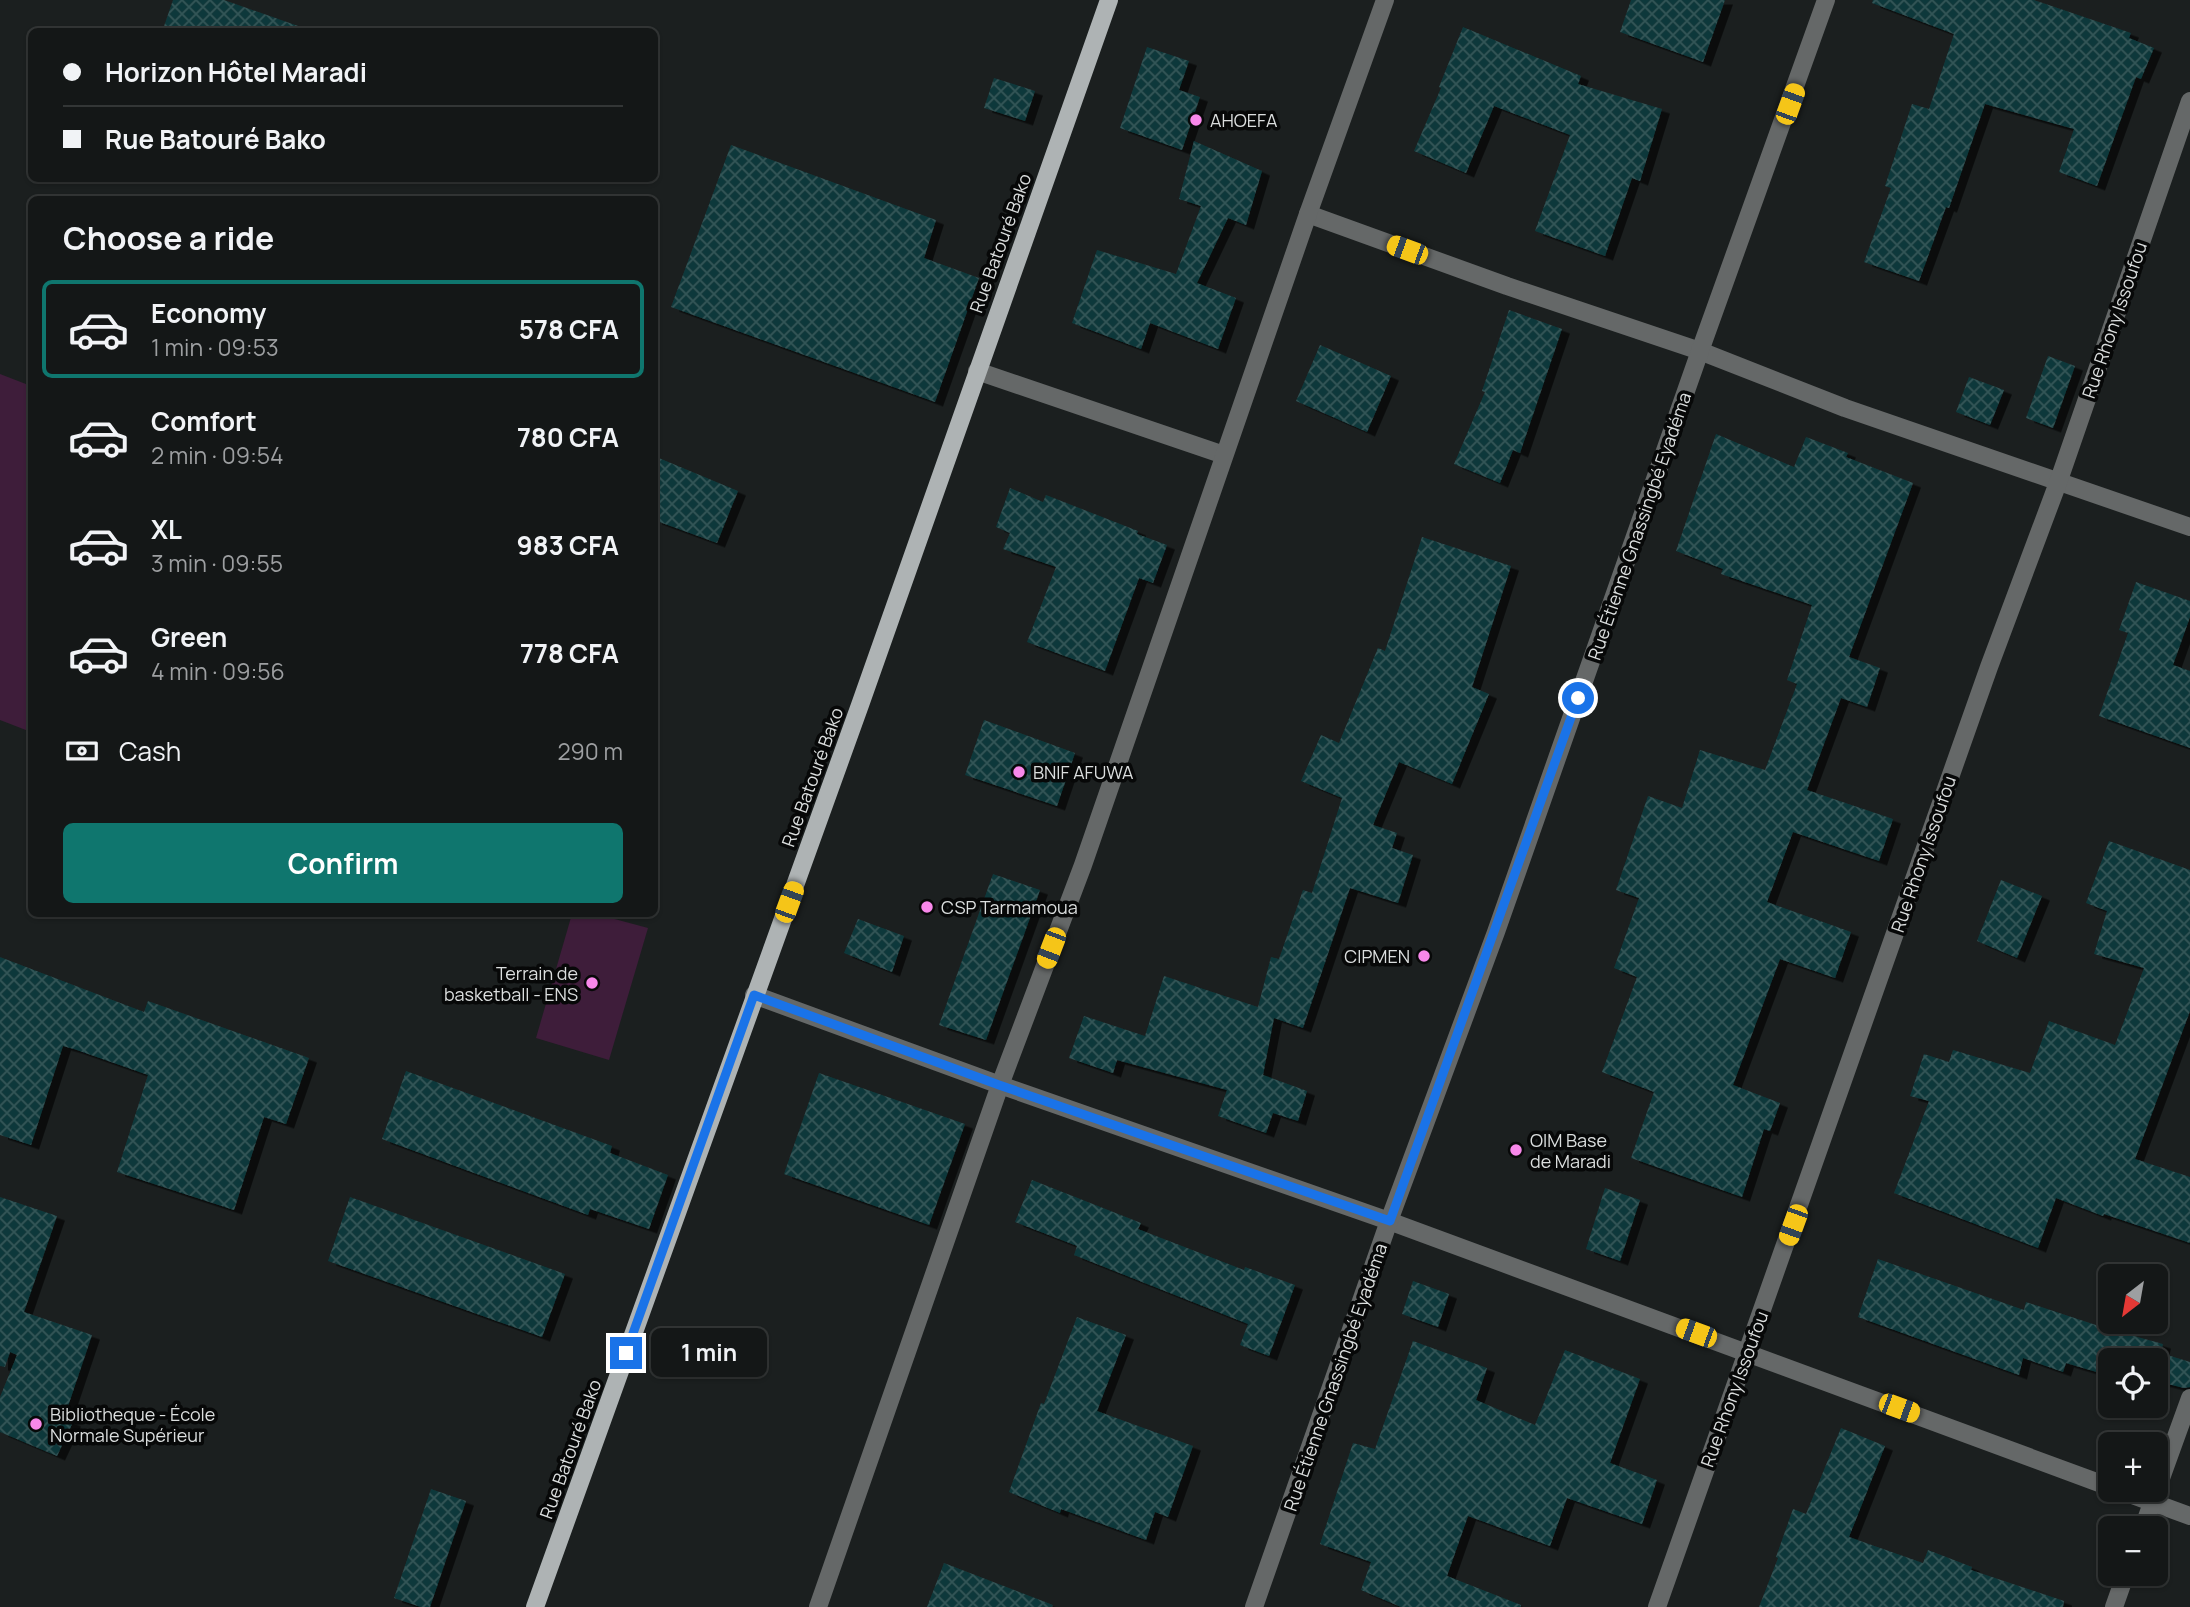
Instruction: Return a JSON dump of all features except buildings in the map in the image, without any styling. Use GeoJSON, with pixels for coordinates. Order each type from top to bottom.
{"type":"FeatureCollection","features":[{"type":"Feature","properties":{"kind":"main road","name":"Rue Batouré Bako"},"geometry":{"type":"LineString","coordinates":[[536,1607],[860,705],[1109,0]]}},
{"type":"Feature","properties":{"kind":"street"},"geometry":{"type":"LineString","coordinates":[[818,1607],[999,1085],[1083,864],[1385,0]]}},
{"type":"Feature","properties":{"kind":"street","name":"Rue Étienne Gnassingbé Eyadéma"},"geometry":{"type":"LineString","coordinates":[[1254,1607],[1826,0]]}},
{"type":"Feature","properties":{"kind":"street","name":"Rue Rhony Issoufou"},"geometry":{"type":"LineString","coordinates":[[1657,1607],[1985,680],[2059,480],[2190,101]]}},
{"type":"Feature","properties":{"kind":"street"},"geometry":{"type":"LineString","coordinates":[[1308,214],[1507,286],[1700,351],[1845,408],[2190,527]]}},
{"type":"Feature","properties":{"kind":"street"},"geometry":{"type":"LineString","coordinates":[[976,371],[1224,455]]}},
{"type":"Feature","properties":{"kind":"street"},"geometry":{"type":"LineString","coordinates":[[754,995],[999,1085],[1390,1221],[2098,1483]]}},
{"type":"Feature","properties":{"kind":"street"},"geometry":{"type":"LineString","coordinates":[[2147,1516],[2190,1398]]}},
{"type":"Feature","properties":{"kind":"street"},"geometry":{"type":"LineString","coordinates":[[2152,1503],[2190,1516]]}},
{"type":"Feature","properties":{"kind":"street"},"geometry":{"type":"LineString","coordinates":[[2114,1607],[2121,1586]]}},
{"type":"Feature","properties":{"kind":"shaded area"},"geometry":{"type":"Polygon","coordinates":[[[0,374],[28,385],[28,731],[0,720],[0,374]]]}},
{"type":"Feature","properties":{"kind":"shaded area","name":"Terrain de basketball - ENS"},"geometry":{"type":"Polygon","coordinates":[[[571,917],[607,917],[648,928],[609,1060],[536,1038],[571,917]]]}},
{"type":"Feature","properties":{"kind":"place","name":"AHOEFA"},"geometry":{"type":"Point","coordinates":[1196,120]}},
{"type":"Feature","properties":{"kind":"place","name":"BNIF AFUWA"},"geometry":{"type":"Point","coordinates":[1019,772]}},
{"type":"Feature","properties":{"kind":"place","name":"CSP Tarmamoua"},"geometry":{"type":"Point","coordinates":[927,907]}},
{"type":"Feature","properties":{"kind":"place","name":"CIPMEN"},"geometry":{"type":"Point","coordinates":[1424,956]}},
{"type":"Feature","properties":{"kind":"place","name":"Terrain de basketball - ENS"},"geometry":{"type":"Point","coordinates":[592,983]}},
{"type":"Feature","properties":{"kind":"place","name":"OIM Base de Maradi"},"geometry":{"type":"Point","coordinates":[1516,1150]}},
{"type":"Feature","properties":{"kind":"place","name":"Bibliotheque - École Normale Supérieur"},"geometry":{"type":"Point","coordinates":[36,1424]}},
{"type":"Feature","properties":{"kind":"route"},"geometry":{"type":"LineString","coordinates":[[626,1353],[754,995],[999,1085],[1390,1221],[1578,698]]}}]}
